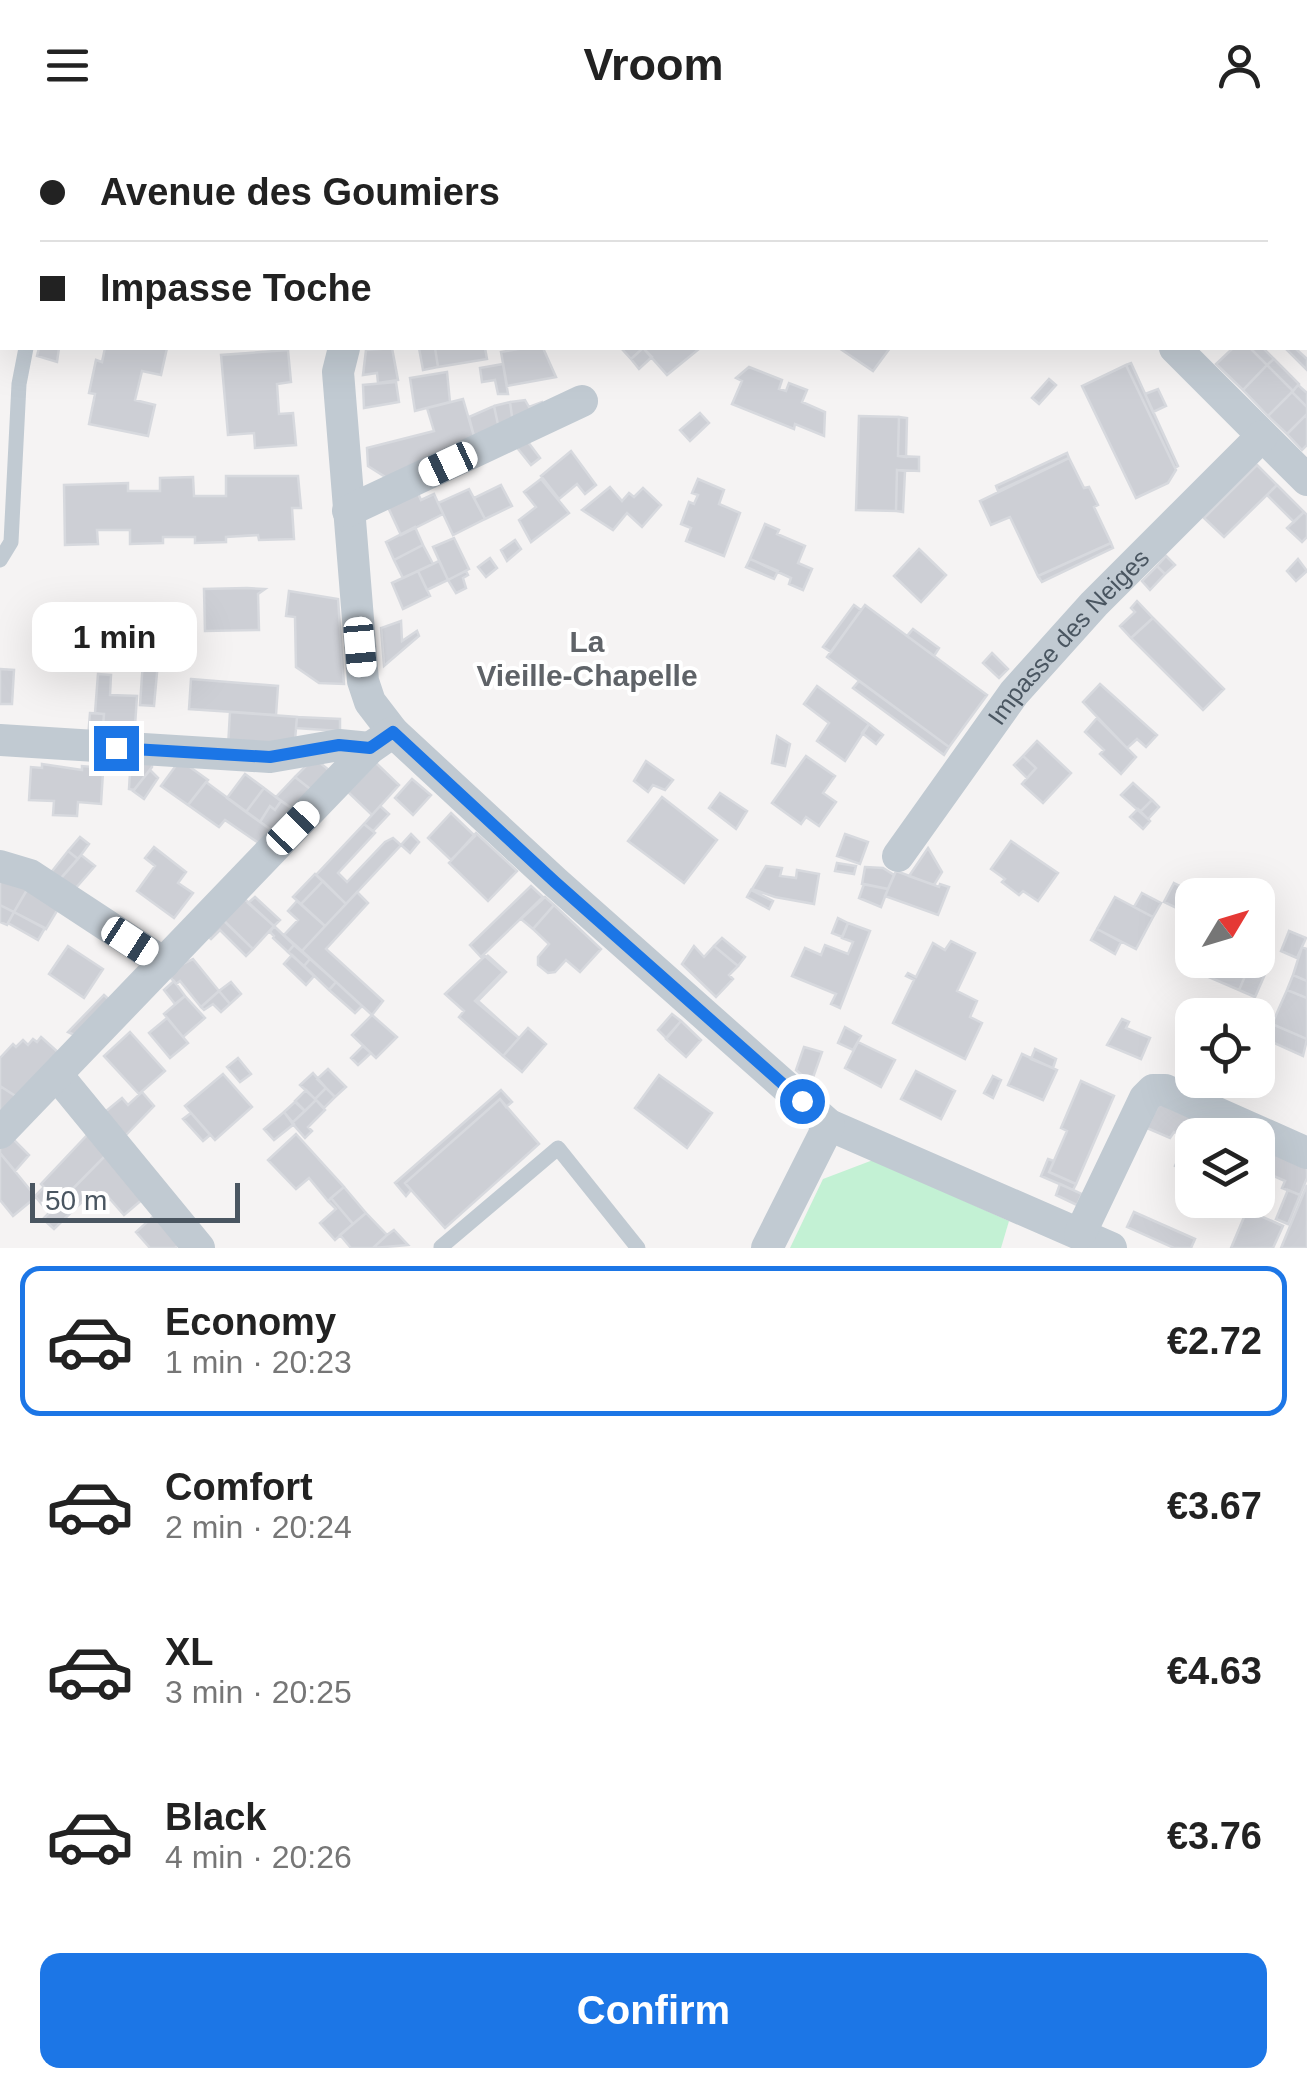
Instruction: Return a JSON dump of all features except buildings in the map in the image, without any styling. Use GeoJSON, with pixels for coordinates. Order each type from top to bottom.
{"type":"FeatureCollection","features":[{"type":"Feature","properties":{"kind":"street"},"geometry":{"type":"LineString","coordinates":[[344,350],[338,372],[363,681],[382,740],[555,882],[829,1126],[1111,1248]]}},
{"type":"Feature","properties":{"kind":"street"},"geometry":{"type":"LineString","coordinates":[[1176,350],[1307,480]]}},
{"type":"Feature","properties":{"kind":"street"},"geometry":{"type":"LineString","coordinates":[[348,510],[582,401]]}},
{"type":"Feature","properties":{"kind":"street","name":"Impasse des Neiges"},"geometry":{"type":"LineString","coordinates":[[898,856],[1014,693],[1094,604],[1262,436]]}},
{"type":"Feature","properties":{"kind":"street"},"geometry":{"type":"LineString","coordinates":[[0,740],[270,757],[382,740]]}},
{"type":"Feature","properties":{"kind":"street"},"geometry":{"type":"LineString","coordinates":[[0,1132],[382,740]]}},
{"type":"Feature","properties":{"kind":"street"},"geometry":{"type":"LineString","coordinates":[[0,866],[30,875],[164,963]]}},
{"type":"Feature","properties":{"kind":"street"},"geometry":{"type":"LineString","coordinates":[[57,1075],[199,1248]]}},
{"type":"Feature","properties":{"kind":"street"},"geometry":{"type":"LineString","coordinates":[[1080,1234],[1145,1098],[1153,1090],[1165,1090],[1307,1153]]}},
{"type":"Feature","properties":{"kind":"street"},"geometry":{"type":"LineString","coordinates":[[767,1248],[829,1126]]}},
{"type":"Feature","properties":{"kind":"lane"},"geometry":{"type":"LineString","coordinates":[[0,560],[12,542],[19,384],[26,350]]}},
{"type":"Feature","properties":{"kind":"lane"},"geometry":{"type":"LineString","coordinates":[[441,1247],[558,1148],[638,1248]]}},
{"type":"Feature","properties":{"kind":"green space"},"geometry":{"type":"Polygon","coordinates":[[[873,1160],[1009,1221],[1001,1248],[790,1248],[823,1179],[873,1160]]]}},
{"type":"Feature","properties":{"kind":"district","name":"La Vieille-Chapelle"},"geometry":{"type":"Point","coordinates":[587,658]}},
{"type":"Feature","properties":{"kind":"route"},"geometry":{"type":"LineString","coordinates":[[116,748],[270,757],[339,745],[370,748],[393,732],[802,1101]]}}]}
